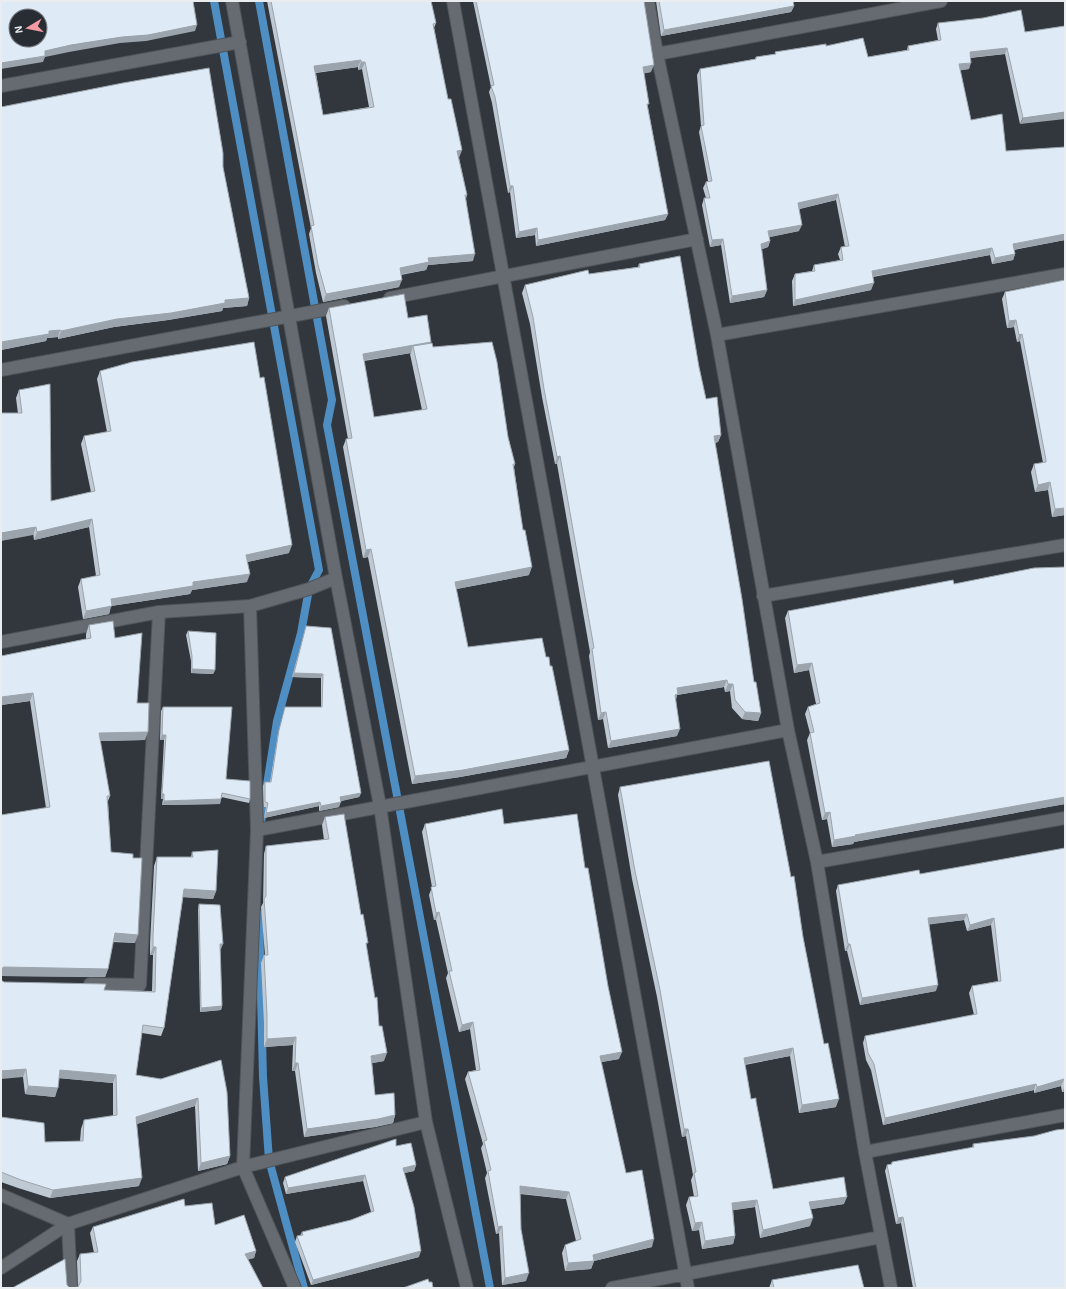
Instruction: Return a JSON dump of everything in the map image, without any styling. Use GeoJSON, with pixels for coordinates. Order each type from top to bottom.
{"type":"FeatureCollection","features":[{"type":"Feature","properties":{"kind":"street"},"geometry":{"type":"LineString","coordinates":[[232,1],[290,316],[336,578],[380,806],[426,1122],[467,1288]]}},
{"type":"Feature","properties":{"kind":"street"},"geometry":{"type":"LineString","coordinates":[[453,1],[688,1288]]}},
{"type":"Feature","properties":{"kind":"street"},"geometry":{"type":"LineString","coordinates":[[648,1],[657,54],[717,335],[788,730],[817,862],[865,1152],[891,1288]]}},
{"type":"Feature","properties":{"kind":"street"},"geometry":{"type":"LineString","coordinates":[[657,54],[928,2],[941,1]]}},
{"type":"Feature","properties":{"kind":"street"},"geometry":{"type":"LineString","coordinates":[[1,86],[240,42]]}},
{"type":"Feature","properties":{"kind":"street"},"geometry":{"type":"LineString","coordinates":[[381,299],[697,239]]}},
{"type":"Feature","properties":{"kind":"street"},"geometry":{"type":"LineString","coordinates":[[717,335],[1065,274]]}},
{"type":"Feature","properties":{"kind":"street"},"geometry":{"type":"LineString","coordinates":[[1,370],[358,303]]}},
{"type":"Feature","properties":{"kind":"street"},"geometry":{"type":"LineString","coordinates":[[763,596],[1065,545]]}},
{"type":"Feature","properties":{"kind":"street"},"geometry":{"type":"LineString","coordinates":[[1,642],[159,612],[250,606],[309,589],[336,578]]}},
{"type":"Feature","properties":{"kind":"street"},"geometry":{"type":"LineString","coordinates":[[250,606],[257,830],[243,1167],[295,1288]]}},
{"type":"Feature","properties":{"kind":"street"},"geometry":{"type":"LineString","coordinates":[[78,984],[140,985],[159,612]]}},
{"type":"Feature","properties":{"kind":"street"},"geometry":{"type":"LineString","coordinates":[[257,830],[380,806],[593,768],[788,730]]}},
{"type":"Feature","properties":{"kind":"street"},"geometry":{"type":"LineString","coordinates":[[817,862],[1065,818]]}},
{"type":"Feature","properties":{"kind":"street"},"geometry":{"type":"LineString","coordinates":[[865,1152],[1065,1115]]}},
{"type":"Feature","properties":{"kind":"street"},"geometry":{"type":"LineString","coordinates":[[1,1268],[68,1224],[243,1167],[426,1122]]}},
{"type":"Feature","properties":{"kind":"street"},"geometry":{"type":"LineString","coordinates":[[1,1195],[68,1224]]}},
{"type":"Feature","properties":{"kind":"street"},"geometry":{"type":"LineString","coordinates":[[68,1224],[71,1288]]}},
{"type":"Feature","properties":{"kind":"street"},"geometry":{"type":"LineString","coordinates":[[612,1288],[881,1237]]}},
{"type":"Feature","properties":{"kind":"building"},"geometry":{"type":"Polygon","coordinates":[[[1,1],[193,1],[197,25],[148,35],[122,37],[71,45],[45,51],[45,56],[1,63],[1,1]]]}},
{"type":"Feature","properties":{"kind":"building"},"geometry":{"type":"Polygon","coordinates":[[[271,1],[431,1],[436,23],[433,24],[448,99],[451,99],[462,150],[457,151],[467,195],[465,195],[475,254],[428,258],[429,262],[400,268],[402,280],[326,294],[318,265],[311,226],[314,225],[271,1]],[[361,60],[314,66],[323,115],[374,107],[365,62],[361,62],[361,60]]]}},
{"type":"Feature","properties":{"kind":"building"},"geometry":{"type":"Polygon","coordinates":[[[476,1],[644,1],[654,65],[643,67],[649,104],[647,104],[668,214],[538,240],[537,228],[519,232],[513,186],[510,186],[495,97],[491,86],[494,85],[476,1]]]}},
{"type":"Feature","properties":{"kind":"building"},"geometry":{"type":"Polygon","coordinates":[[[659,1],[793,1],[794,6],[664,30],[659,1]]]}},
{"type":"Feature","properties":{"kind":"building"},"geometry":{"type":"Polygon","coordinates":[[[1021,10],[1025,32],[1065,26],[1065,112],[1023,118],[1007,48],[970,52],[971,63],[959,64],[971,120],[1002,114],[1006,151],[1065,147],[1065,234],[1013,244],[1015,254],[995,258],[992,248],[872,271],[874,283],[795,300],[795,274],[815,271],[814,265],[843,260],[841,247],[849,246],[838,194],[798,203],[802,225],[768,231],[770,241],[761,244],[767,290],[732,296],[723,239],[712,240],[704,198],[710,198],[706,182],[712,181],[701,126],[704,125],[700,69],[756,59],[756,57],[776,54],[775,52],[826,44],[826,46],[863,38],[868,57],[909,50],[908,46],[941,40],[938,23],[983,18],[1021,10]]]}},
{"type":"Feature","properties":{"kind":"building"},"geometry":{"type":"Polygon","coordinates":[[[209,68],[223,153],[223,167],[249,298],[225,300],[225,303],[171,313],[117,319],[61,331],[49,331],[49,334],[1,342],[1,107],[209,68]]]}},
{"type":"Feature","properties":{"kind":"building"},"geometry":{"type":"Polygon","coordinates":[[[680,256],[706,399],[717,397],[721,435],[714,436],[742,599],[754,682],[756,682],[761,713],[745,712],[735,700],[733,684],[728,684],[727,680],[677,688],[678,694],[675,695],[680,729],[611,741],[606,712],[601,713],[592,649],[594,648],[560,456],[557,457],[544,389],[533,317],[525,285],[588,270],[589,274],[640,267],[639,264],[680,256]]]}},
{"type":"Feature","properties":{"kind":"building"},"geometry":{"type":"Polygon","coordinates":[[[1065,280],[1065,508],[1055,509],[1050,482],[1038,485],[1034,464],[1046,462],[1046,460],[1022,334],[1019,335],[1016,320],[1009,321],[1005,292],[1065,280]]]}},
{"type":"Feature","properties":{"kind":"building"},"geometry":{"type":"Polygon","coordinates":[[[404,294],[408,318],[427,315],[431,342],[363,354],[374,417],[427,409],[413,346],[432,343],[433,347],[492,342],[497,362],[508,437],[515,464],[513,464],[523,530],[525,530],[532,567],[455,582],[468,647],[542,638],[546,657],[549,657],[550,666],[552,666],[569,750],[463,770],[415,776],[371,549],[366,550],[346,439],[352,438],[329,308],[404,294]]]}},
{"type":"Feature","properties":{"kind":"building"},"geometry":{"type":"Polygon","coordinates":[[[254,342],[260,378],[264,377],[292,545],[246,555],[250,574],[193,582],[193,586],[111,599],[112,606],[86,611],[81,579],[100,575],[92,519],[37,532],[36,527],[1,533],[1,413],[22,413],[19,390],[50,384],[51,501],[95,491],[84,436],[111,431],[100,371],[132,362],[254,342]]]}},
{"type":"Feature","properties":{"kind":"building"},"geometry":{"type":"Polygon","coordinates":[[[1065,567],[1065,797],[834,840],[830,812],[825,813],[810,733],[814,732],[808,707],[820,703],[812,663],[797,665],[788,611],[953,580],[954,584],[1034,568],[1065,567]]]}},
{"type":"Feature","properties":{"kind":"building"},"geometry":{"type":"Polygon","coordinates":[[[113,621],[115,638],[142,633],[137,703],[149,703],[148,732],[99,733],[110,796],[107,796],[111,852],[133,854],[133,858],[142,858],[138,935],[115,933],[108,969],[4,967],[1,969],[1,815],[50,807],[33,693],[1,697],[1,656],[91,638],[89,625],[113,621]]]}},
{"type":"Feature","properties":{"kind":"building"},"geometry":{"type":"Polygon","coordinates":[[[306,626],[331,628],[361,793],[340,797],[341,802],[321,806],[320,802],[266,813],[268,803],[265,802],[265,782],[271,782],[279,730],[285,707],[322,707],[323,674],[294,673],[306,626]]]}},
{"type":"Feature","properties":{"kind":"building"},"geometry":{"type":"Polygon","coordinates":[[[188,631],[216,633],[215,670],[192,669],[192,656],[188,631]]]}},
{"type":"Feature","properties":{"kind":"building"},"geometry":{"type":"Polygon","coordinates":[[[163,707],[232,707],[226,779],[250,781],[250,799],[222,793],[221,799],[164,801],[164,794],[162,794],[166,735],[162,735],[163,707]]]}},
{"type":"Feature","properties":{"kind":"building"},"geometry":{"type":"Polygon","coordinates":[[[769,761],[791,877],[794,876],[803,937],[824,1044],[828,1043],[839,1099],[802,1105],[793,1048],[744,1058],[751,1099],[756,1098],[773,1189],[844,1177],[847,1197],[809,1202],[813,1218],[763,1230],[757,1200],[732,1203],[735,1236],[705,1241],[702,1222],[695,1223],[689,1197],[698,1196],[694,1173],[696,1172],[688,1129],[684,1129],[660,990],[635,871],[620,787],[769,761]]]}},
{"type":"Feature","properties":{"kind":"building"},"geometry":{"type":"Polygon","coordinates":[[[502,809],[504,824],[577,814],[585,868],[588,868],[608,986],[622,1052],[600,1056],[626,1173],[642,1170],[654,1239],[593,1255],[594,1261],[568,1263],[565,1245],[581,1239],[569,1192],[520,1186],[521,1229],[529,1273],[505,1278],[502,1226],[498,1227],[488,1171],[491,1170],[484,1141],[487,1140],[468,1072],[480,1070],[473,1022],[462,1025],[449,971],[452,971],[439,912],[436,913],[431,887],[436,886],[425,824],[502,809]]]}},
{"type":"Feature","properties":{"kind":"building"},"geometry":{"type":"Polygon","coordinates":[[[344,814],[361,915],[363,914],[368,943],[366,943],[375,998],[377,997],[379,1026],[382,1026],[387,1053],[371,1056],[375,1095],[394,1093],[395,1115],[378,1119],[307,1129],[298,1063],[295,1063],[296,1037],[267,1039],[264,955],[268,955],[264,899],[266,896],[266,846],[329,839],[325,817],[344,814]]]}},
{"type":"Feature","properties":{"kind":"building"},"geometry":{"type":"Polygon","coordinates":[[[1065,848],[1065,1086],[1064,1079],[1037,1087],[1036,1084],[885,1118],[874,1064],[868,1053],[865,1036],[977,1014],[972,986],[1001,981],[994,918],[970,925],[967,914],[928,918],[938,985],[862,998],[850,944],[848,944],[838,885],[919,870],[920,874],[1065,848]]]}},
{"type":"Feature","properties":{"kind":"building"},"geometry":{"type":"Polygon","coordinates":[[[218,850],[216,891],[184,889],[164,1028],[143,1025],[136,1075],[161,1079],[221,1060],[227,1092],[230,1156],[201,1163],[198,1098],[136,1117],[142,1178],[53,1190],[1,1172],[1,1117],[44,1123],[45,1142],[83,1141],[84,1120],[117,1115],[116,1075],[60,1070],[58,1088],[28,1086],[26,1069],[1,1071],[1,980],[4,982],[106,984],[104,990],[155,992],[156,947],[153,947],[153,936],[157,857],[193,857],[192,852],[218,850]]]}},
{"type":"Feature","properties":{"kind":"building"},"geometry":{"type":"Polygon","coordinates":[[[199,904],[220,905],[223,944],[220,944],[222,1006],[201,1008],[199,904]]]}},
{"type":"Feature","properties":{"kind":"building"},"geometry":{"type":"Polygon","coordinates":[[[1065,1129],[1065,1288],[916,1288],[903,1217],[898,1218],[887,1165],[892,1164],[892,1162],[974,1147],[973,1144],[1034,1136],[1065,1129]]]}},
{"type":"Feature","properties":{"kind":"building"},"geometry":{"type":"Polygon","coordinates":[[[396,1139],[396,1146],[411,1143],[416,1165],[403,1168],[414,1207],[421,1251],[313,1280],[297,1236],[303,1235],[302,1232],[351,1220],[374,1211],[365,1175],[288,1188],[285,1177],[396,1139]]]}},
{"type":"Feature","properties":{"kind":"building"},"geometry":{"type":"Polygon","coordinates":[[[184,1199],[185,1206],[212,1203],[215,1225],[244,1215],[256,1251],[245,1254],[263,1288],[70,1288],[78,1287],[81,1281],[80,1254],[98,1252],[93,1227],[184,1199]]]}},
{"type":"Feature","properties":{"kind":"building"},"geometry":{"type":"Polygon","coordinates":[[[65,1259],[67,1285],[70,1288],[14,1287],[65,1259]]]}},
{"type":"Feature","properties":{"kind":"building"},"geometry":{"type":"Polygon","coordinates":[[[858,1265],[864,1288],[774,1288],[772,1280],[858,1265]]]}},
{"type":"Feature","properties":{"kind":"building"},"geometry":{"type":"Polygon","coordinates":[[[428,1279],[429,1282],[432,1282],[433,1288],[403,1288],[428,1279]]]}},
{"type":"Feature","properties":{"kind":"waterway"},"geometry":{"type":"LineString","coordinates":[[214,1],[319,570],[309,589],[301,633],[277,721],[261,823]]}},
{"type":"Feature","properties":{"kind":"waterway"},"geometry":{"type":"LineString","coordinates":[[259,1],[332,400],[327,425],[490,1288]]}},
{"type":"Feature","properties":{"kind":"waterway"},"geometry":{"type":"LineString","coordinates":[[259,914],[263,1077],[269,1160],[304,1288]]}}]}
